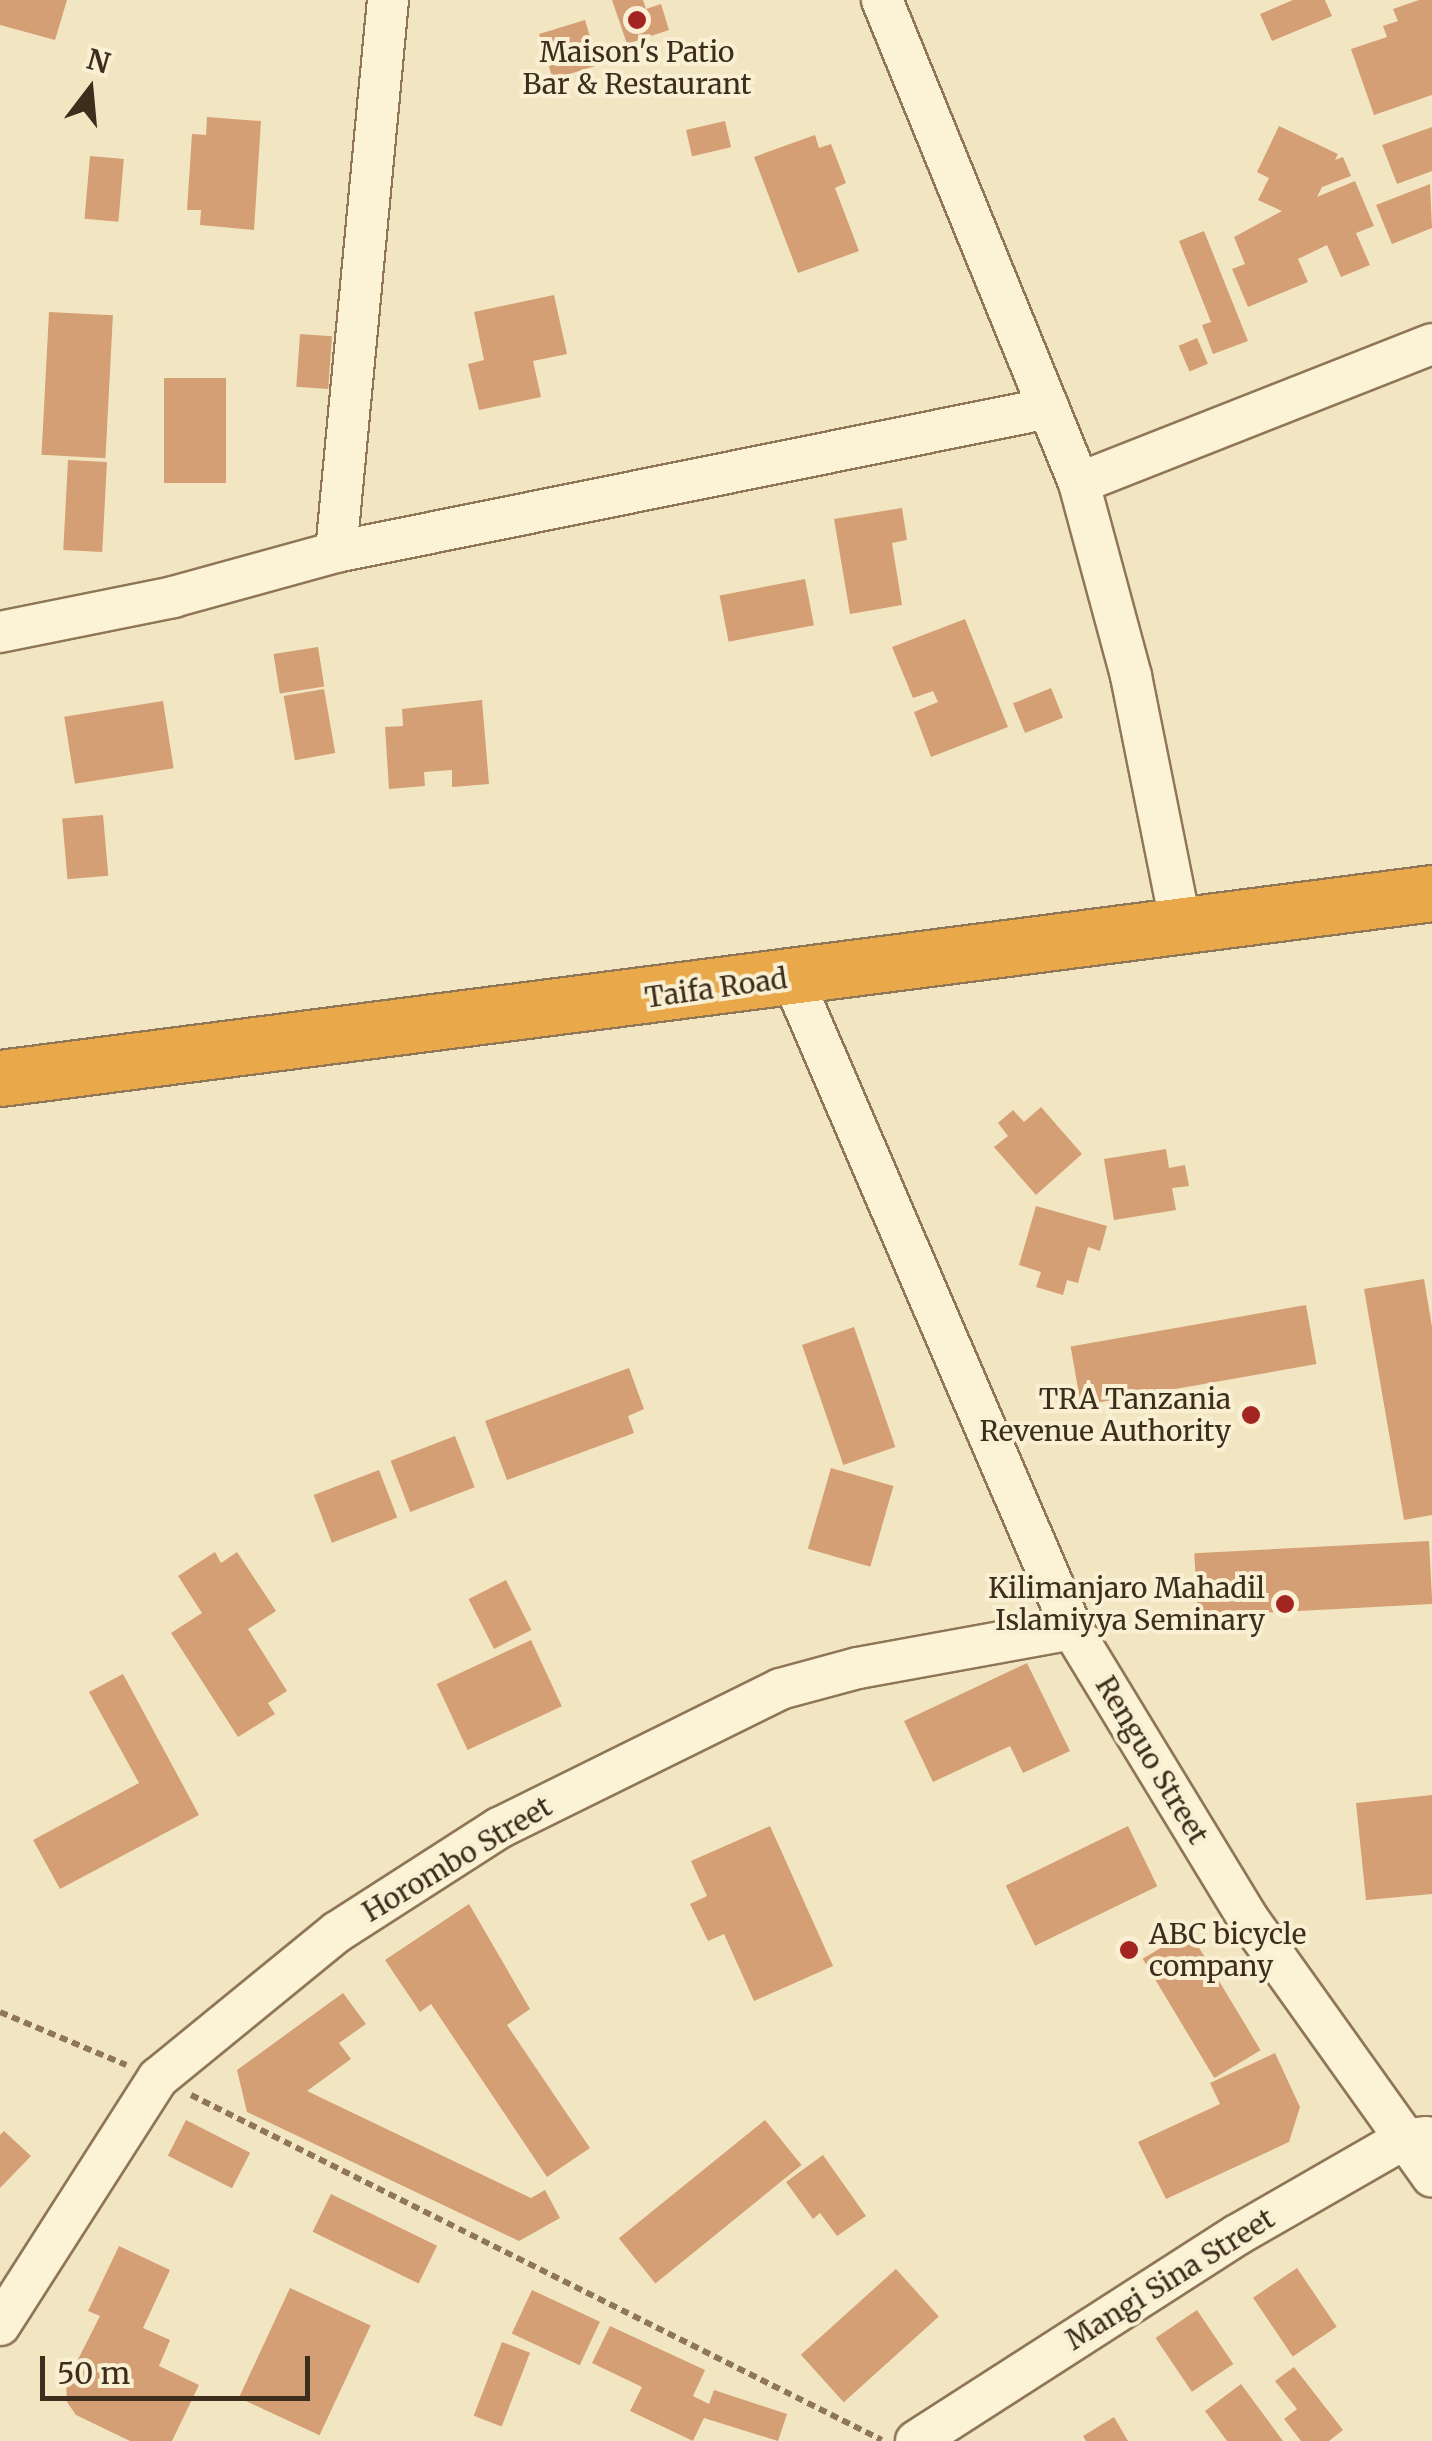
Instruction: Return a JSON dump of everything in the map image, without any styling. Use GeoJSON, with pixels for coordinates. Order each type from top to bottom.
{"type":"FeatureCollection","features":[{"type":"Feature","properties":{"kind":"highway","name":"Taifa Road"},"geometry":{"type":"LineString","coordinates":[[0,1078],[1432,893]]}},
{"type":"Feature","properties":{"kind":"street"},"geometry":{"type":"LineString","coordinates":[[336,552],[388,0]]}},
{"type":"Feature","properties":{"kind":"street"},"geometry":{"type":"LineString","coordinates":[[882,0],[1079,483],[1131,676],[1180,926]]}},
{"type":"Feature","properties":{"kind":"street"},"geometry":{"type":"LineString","coordinates":[[1079,483],[1432,344]]}},
{"type":"Feature","properties":{"kind":"street"},"geometry":{"type":"LineString","coordinates":[[0,632],[174,597],[336,552],[1048,408]]}},
{"type":"Feature","properties":{"kind":"street","name":"Renguo Street"},"geometry":{"type":"LineString","coordinates":[[792,978],[1072,1629],[1249,1920],[1417,2138],[1432,2178]]}},
{"type":"Feature","properties":{"kind":"street","name":"Horombo Street"},"geometry":{"type":"LineString","coordinates":[[0,2325],[158,2078],[337,1932],[499,1828],[780,1689],[1072,1629]]}},
{"type":"Feature","properties":{"kind":"street","name":"Mangi Sina Street"},"geometry":{"type":"LineString","coordinates":[[916,2441],[1237,2236],[1417,2138]]}},
{"type":"Feature","properties":{"kind":"path"},"geometry":{"type":"LineString","coordinates":[[0,2012],[158,2078],[883,2441]]}},
{"type":"Feature","properties":{"kind":"building"},"geometry":{"type":"Polygon","coordinates":[[[0,0],[67,0],[55,40],[0,25],[0,0]]]}},
{"type":"Feature","properties":{"kind":"building"},"geometry":{"type":"Polygon","coordinates":[[[612,0],[643,0],[646,9],[661,4],[669,30],[627,44],[612,0]]]}},
{"type":"Feature","properties":{"kind":"building"},"geometry":{"type":"Polygon","coordinates":[[[1293,0],[1325,0],[1332,16],[1272,41],[1260,14],[1293,0]]]}},
{"type":"Feature","properties":{"kind":"building"},"geometry":{"type":"Polygon","coordinates":[[[1432,0],[1432,95],[1374,115],[1351,49],[1387,37],[1383,26],[1398,21],[1393,9],[1432,0]]]}},
{"type":"Feature","properties":{"kind":"building"},"geometry":{"type":"Polygon","coordinates":[[[585,20],[599,65],[553,79],[539,34],[585,20]]]}},
{"type":"Feature","properties":{"kind":"building"},"geometry":{"type":"Polygon","coordinates":[[[207,117],[261,121],[254,230],[200,225],[201,210],[187,210],[192,134],[206,135],[207,117]]]}},
{"type":"Feature","properties":{"kind":"building"},"geometry":{"type":"Polygon","coordinates":[[[725,121],[731,147],[692,156],[686,130],[725,121]]]}},
{"type":"Feature","properties":{"kind":"building"},"geometry":{"type":"Polygon","coordinates":[[[1279,126],[1338,154],[1335,160],[1343,157],[1351,176],[1322,187],[1317,197],[1355,181],[1374,226],[1356,233],[1370,265],[1341,277],[1327,245],[1298,259],[1308,282],[1248,307],[1232,269],[1245,264],[1234,237],[1282,211],[1258,200],[1269,178],[1257,172],[1279,126]]]}},
{"type":"Feature","properties":{"kind":"building"},"geometry":{"type":"Polygon","coordinates":[[[1432,127],[1432,171],[1397,184],[1382,145],[1432,127]]]}},
{"type":"Feature","properties":{"kind":"building"},"geometry":{"type":"Polygon","coordinates":[[[815,135],[819,148],[831,144],[846,183],[835,188],[859,251],[798,273],[754,157],[815,135]]]}},
{"type":"Feature","properties":{"kind":"building"},"geometry":{"type":"Polygon","coordinates":[[[90,156],[124,159],[118,222],[85,219],[90,156]]]}},
{"type":"Feature","properties":{"kind":"building"},"geometry":{"type":"Polygon","coordinates":[[[1430,184],[1432,228],[1392,244],[1376,205],[1430,184]]]}},
{"type":"Feature","properties":{"kind":"building"},"geometry":{"type":"Polygon","coordinates":[[[1204,231],[1248,341],[1213,354],[1202,325],[1211,322],[1179,241],[1204,231]]]}},
{"type":"Feature","properties":{"kind":"building"},"geometry":{"type":"Polygon","coordinates":[[[554,295],[567,354],[533,361],[541,397],[479,410],[468,364],[484,360],[474,312],[554,295]]]}},
{"type":"Feature","properties":{"kind":"building"},"geometry":{"type":"Polygon","coordinates":[[[49,312],[113,315],[105,458],[42,455],[49,312]]]}},
{"type":"Feature","properties":{"kind":"building"},"geometry":{"type":"Polygon","coordinates":[[[300,334],[332,336],[328,389],[296,387],[300,334]]]}},
{"type":"Feature","properties":{"kind":"building"},"geometry":{"type":"Polygon","coordinates":[[[1197,338],[1208,364],[1190,372],[1179,346],[1197,338]]]}},
{"type":"Feature","properties":{"kind":"building"},"geometry":{"type":"Polygon","coordinates":[[[164,378],[226,378],[226,483],[164,483],[164,378]]]}},
{"type":"Feature","properties":{"kind":"building"},"geometry":{"type":"Polygon","coordinates":[[[68,460],[107,462],[102,552],[63,550],[68,460]]]}},
{"type":"Feature","properties":{"kind":"building"},"geometry":{"type":"Polygon","coordinates":[[[902,508],[907,540],[892,543],[902,605],[850,614],[834,519],[902,508]]]}},
{"type":"Feature","properties":{"kind":"building"},"geometry":{"type":"Polygon","coordinates":[[[805,579],[814,625],[729,642],[720,596],[805,579]]]}},
{"type":"Feature","properties":{"kind":"building"},"geometry":{"type":"Polygon","coordinates":[[[965,619],[1008,727],[931,757],[914,712],[938,702],[933,691],[913,698],[892,647],[965,619]]]}},
{"type":"Feature","properties":{"kind":"building"},"geometry":{"type":"Polygon","coordinates":[[[318,647],[324,687],[280,694],[274,654],[318,647]]]}},
{"type":"Feature","properties":{"kind":"building"},"geometry":{"type":"Polygon","coordinates":[[[1051,688],[1063,718],[1025,733],[1013,703],[1051,688]]]}},
{"type":"Feature","properties":{"kind":"building"},"geometry":{"type":"Polygon","coordinates":[[[324,689],[335,753],[295,760],[284,696],[324,689]]]}},
{"type":"Feature","properties":{"kind":"building"},"geometry":{"type":"Polygon","coordinates":[[[482,700],[489,784],[452,787],[452,770],[424,772],[425,786],[389,789],[385,727],[403,726],[402,709],[482,700]]]}},
{"type":"Feature","properties":{"kind":"building"},"geometry":{"type":"Polygon","coordinates":[[[163,701],[174,768],[75,784],[64,717],[163,701]]]}},
{"type":"Feature","properties":{"kind":"building"},"geometry":{"type":"Polygon","coordinates":[[[103,815],[108,876],[67,879],[62,819],[103,815]]]}},
{"type":"Feature","properties":{"kind":"building"},"geometry":{"type":"Polygon","coordinates":[[[1041,1107],[1082,1154],[1036,1195],[994,1147],[1008,1136],[998,1123],[1013,1110],[1024,1122],[1041,1107]]]}},
{"type":"Feature","properties":{"kind":"building"},"geometry":{"type":"Polygon","coordinates":[[[1166,1149],[1169,1168],[1185,1165],[1189,1186],[1172,1188],[1176,1210],[1114,1220],[1104,1159],[1166,1149]]]}},
{"type":"Feature","properties":{"kind":"building"},"geometry":{"type":"Polygon","coordinates":[[[1036,1206],[1107,1226],[1100,1251],[1088,1247],[1078,1283],[1067,1280],[1063,1295],[1036,1287],[1041,1272],[1019,1265],[1036,1206]]]}},
{"type":"Feature","properties":{"kind":"building"},"geometry":{"type":"Polygon","coordinates":[[[1424,1279],[1432,1327],[1432,1515],[1404,1520],[1364,1289],[1424,1279]]]}},
{"type":"Feature","properties":{"kind":"building","name":"TRA Tanzania Revenue Authority"},"geometry":{"type":"Polygon","coordinates":[[[1306,1305],[1316,1364],[1081,1406],[1071,1347],[1306,1305]]]}},
{"type":"Feature","properties":{"kind":"building"},"geometry":{"type":"Polygon","coordinates":[[[854,1327],[895,1447],[843,1465],[802,1345],[854,1327]]]}},
{"type":"Feature","properties":{"kind":"building"},"geometry":{"type":"Polygon","coordinates":[[[629,1368],[644,1409],[628,1416],[634,1433],[507,1480],[485,1421],[629,1368]]]}},
{"type":"Feature","properties":{"kind":"building"},"geometry":{"type":"Polygon","coordinates":[[[455,1436],[475,1487],[410,1512],[391,1461],[455,1436]]]}},
{"type":"Feature","properties":{"kind":"building"},"geometry":{"type":"Polygon","coordinates":[[[831,1468],[893,1486],[870,1567],[808,1549],[831,1468]]]}},
{"type":"Feature","properties":{"kind":"building"},"geometry":{"type":"Polygon","coordinates":[[[379,1470],[397,1518],[332,1543],[314,1495],[379,1470]]]}},
{"type":"Feature","properties":{"kind":"building"},"geometry":{"type":"Polygon","coordinates":[[[1429,1541],[1432,1604],[1198,1616],[1194,1553],[1429,1541]]]}},
{"type":"Feature","properties":{"kind":"building"},"geometry":{"type":"Polygon","coordinates":[[[215,1552],[221,1563],[237,1552],[276,1611],[248,1629],[287,1691],[268,1703],[275,1714],[238,1737],[171,1633],[202,1613],[178,1576],[215,1552]]]}},
{"type":"Feature","properties":{"kind":"building"},"geometry":{"type":"Polygon","coordinates":[[[506,1580],[531,1630],[494,1649],[469,1599],[506,1580]]]}},
{"type":"Feature","properties":{"kind":"building"},"geometry":{"type":"Polygon","coordinates":[[[531,1640],[562,1706],[468,1750],[437,1684],[531,1640]]]}},
{"type":"Feature","properties":{"kind":"building"},"geometry":{"type":"Polygon","coordinates":[[[1027,1663],[1070,1751],[1023,1773],[1010,1746],[933,1782],[904,1721],[1027,1663]]]}},
{"type":"Feature","properties":{"kind":"building"},"geometry":{"type":"Polygon","coordinates":[[[123,1674],[199,1815],[60,1889],[33,1840],[139,1783],[89,1692],[123,1674]]]}},
{"type":"Feature","properties":{"kind":"building"},"geometry":{"type":"Polygon","coordinates":[[[1432,1795],[1432,1894],[1366,1900],[1356,1803],[1432,1795]]]}},
{"type":"Feature","properties":{"kind":"building"},"geometry":{"type":"Polygon","coordinates":[[[770,1826],[833,1966],[754,2001],[724,1934],[708,1941],[690,1904],[707,1896],[691,1861],[770,1826]]]}},
{"type":"Feature","properties":{"kind":"building"},"geometry":{"type":"Polygon","coordinates":[[[1128,1826],[1157,1886],[1035,1946],[1006,1886],[1128,1826]]]}},
{"type":"Feature","properties":{"kind":"building"},"geometry":{"type":"Polygon","coordinates":[[[469,1904],[530,2009],[507,2025],[590,2148],[547,2177],[431,2004],[420,2012],[385,1960],[469,1904]]]}},
{"type":"Feature","properties":{"kind":"building"},"geometry":{"type":"Polygon","coordinates":[[[1189,1931],[1261,2050],[1214,2078],[1143,1959],[1189,1931]]]}},
{"type":"Feature","properties":{"kind":"building"},"geometry":{"type":"Polygon","coordinates":[[[343,1993],[366,2024],[339,2043],[351,2059],[307,2091],[531,2198],[545,2190],[560,2218],[519,2241],[247,2112],[237,2070],[343,1993]]]}},
{"type":"Feature","properties":{"kind":"building"},"geometry":{"type":"Polygon","coordinates":[[[1275,2053],[1300,2107],[1289,2142],[1166,2199],[1138,2142],[1220,2104],[1210,2083],[1275,2053]]]}},
{"type":"Feature","properties":{"kind":"building"},"geometry":{"type":"Polygon","coordinates":[[[186,2120],[250,2153],[232,2188],[168,2156],[186,2120]]]}},
{"type":"Feature","properties":{"kind":"building"},"geometry":{"type":"Polygon","coordinates":[[[765,2120],[802,2165],[655,2283],[619,2238],[765,2120]]]}},
{"type":"Feature","properties":{"kind":"building"},"geometry":{"type":"Polygon","coordinates":[[[4,2131],[31,2156],[0,2188],[0,2135],[4,2131]]]}},
{"type":"Feature","properties":{"kind":"building"},"geometry":{"type":"Polygon","coordinates":[[[823,2155],[866,2216],[837,2236],[820,2213],[813,2219],[786,2182],[823,2155]]]}},
{"type":"Feature","properties":{"kind":"building"},"geometry":{"type":"Polygon","coordinates":[[[331,2194],[437,2246],[419,2283],[313,2232],[331,2194]]]}},
{"type":"Feature","properties":{"kind":"building"},"geometry":{"type":"Polygon","coordinates":[[[119,2246],[170,2270],[143,2328],[170,2340],[159,2366],[199,2385],[172,2441],[130,2441],[76,2415],[67,2402],[66,2383],[100,2316],[88,2311],[119,2246]]]}},
{"type":"Feature","properties":{"kind":"building"},"geometry":{"type":"Polygon","coordinates":[[[1297,2268],[1337,2327],[1293,2356],[1253,2298],[1297,2268]]]}},
{"type":"Feature","properties":{"kind":"building"},"geometry":{"type":"Polygon","coordinates":[[[896,2269],[939,2317],[844,2402],[801,2355],[896,2269]]]}},
{"type":"Feature","properties":{"kind":"building"},"geometry":{"type":"Polygon","coordinates":[[[290,2288],[371,2326],[320,2435],[239,2398],[290,2288]]]}},
{"type":"Feature","properties":{"kind":"building"},"geometry":{"type":"Polygon","coordinates":[[[532,2290],[600,2322],[580,2365],[512,2334],[532,2290]]]}},
{"type":"Feature","properties":{"kind":"building"},"geometry":{"type":"Polygon","coordinates":[[[1197,2310],[1233,2364],[1192,2392],[1156,2338],[1197,2310]]]}},
{"type":"Feature","properties":{"kind":"building"},"geometry":{"type":"Polygon","coordinates":[[[610,2326],[705,2370],[693,2396],[709,2404],[714,2390],[787,2414],[778,2441],[704,2418],[693,2441],[630,2411],[642,2387],[592,2363],[610,2326]]]}},
{"type":"Feature","properties":{"kind":"building"},"geometry":{"type":"Polygon","coordinates":[[[502,2342],[530,2353],[502,2427],[474,2416],[502,2342]]]}},
{"type":"Feature","properties":{"kind":"building"},"geometry":{"type":"Polygon","coordinates":[[[1294,2367],[1343,2430],[1329,2441],[1301,2441],[1284,2419],[1297,2409],[1275,2381],[1294,2367]]]}},
{"type":"Feature","properties":{"kind":"building"},"geometry":{"type":"Polygon","coordinates":[[[1241,2384],[1283,2441],[1227,2441],[1205,2411],[1241,2384]]]}},
{"type":"Feature","properties":{"kind":"building"},"geometry":{"type":"Polygon","coordinates":[[[1114,2417],[1128,2441],[1086,2441],[1083,2436],[1114,2417]]]}},
{"type":"Feature","properties":{"kind":"place","name":"Maison's Patio Bar & Restaurant"},"geometry":{"type":"Point","coordinates":[637,20]}},
{"type":"Feature","properties":{"kind":"place","name":"TRA Tanzania Revenue Authority"},"geometry":{"type":"Point","coordinates":[1251,1415]}},
{"type":"Feature","properties":{"kind":"place","name":"Kilimanjaro Mahadil Islamiyya Seminary"},"geometry":{"type":"Point","coordinates":[1285,1604]}},
{"type":"Feature","properties":{"kind":"place","name":"ABC bicycle company"},"geometry":{"type":"Point","coordinates":[1129,1950]}}]}
